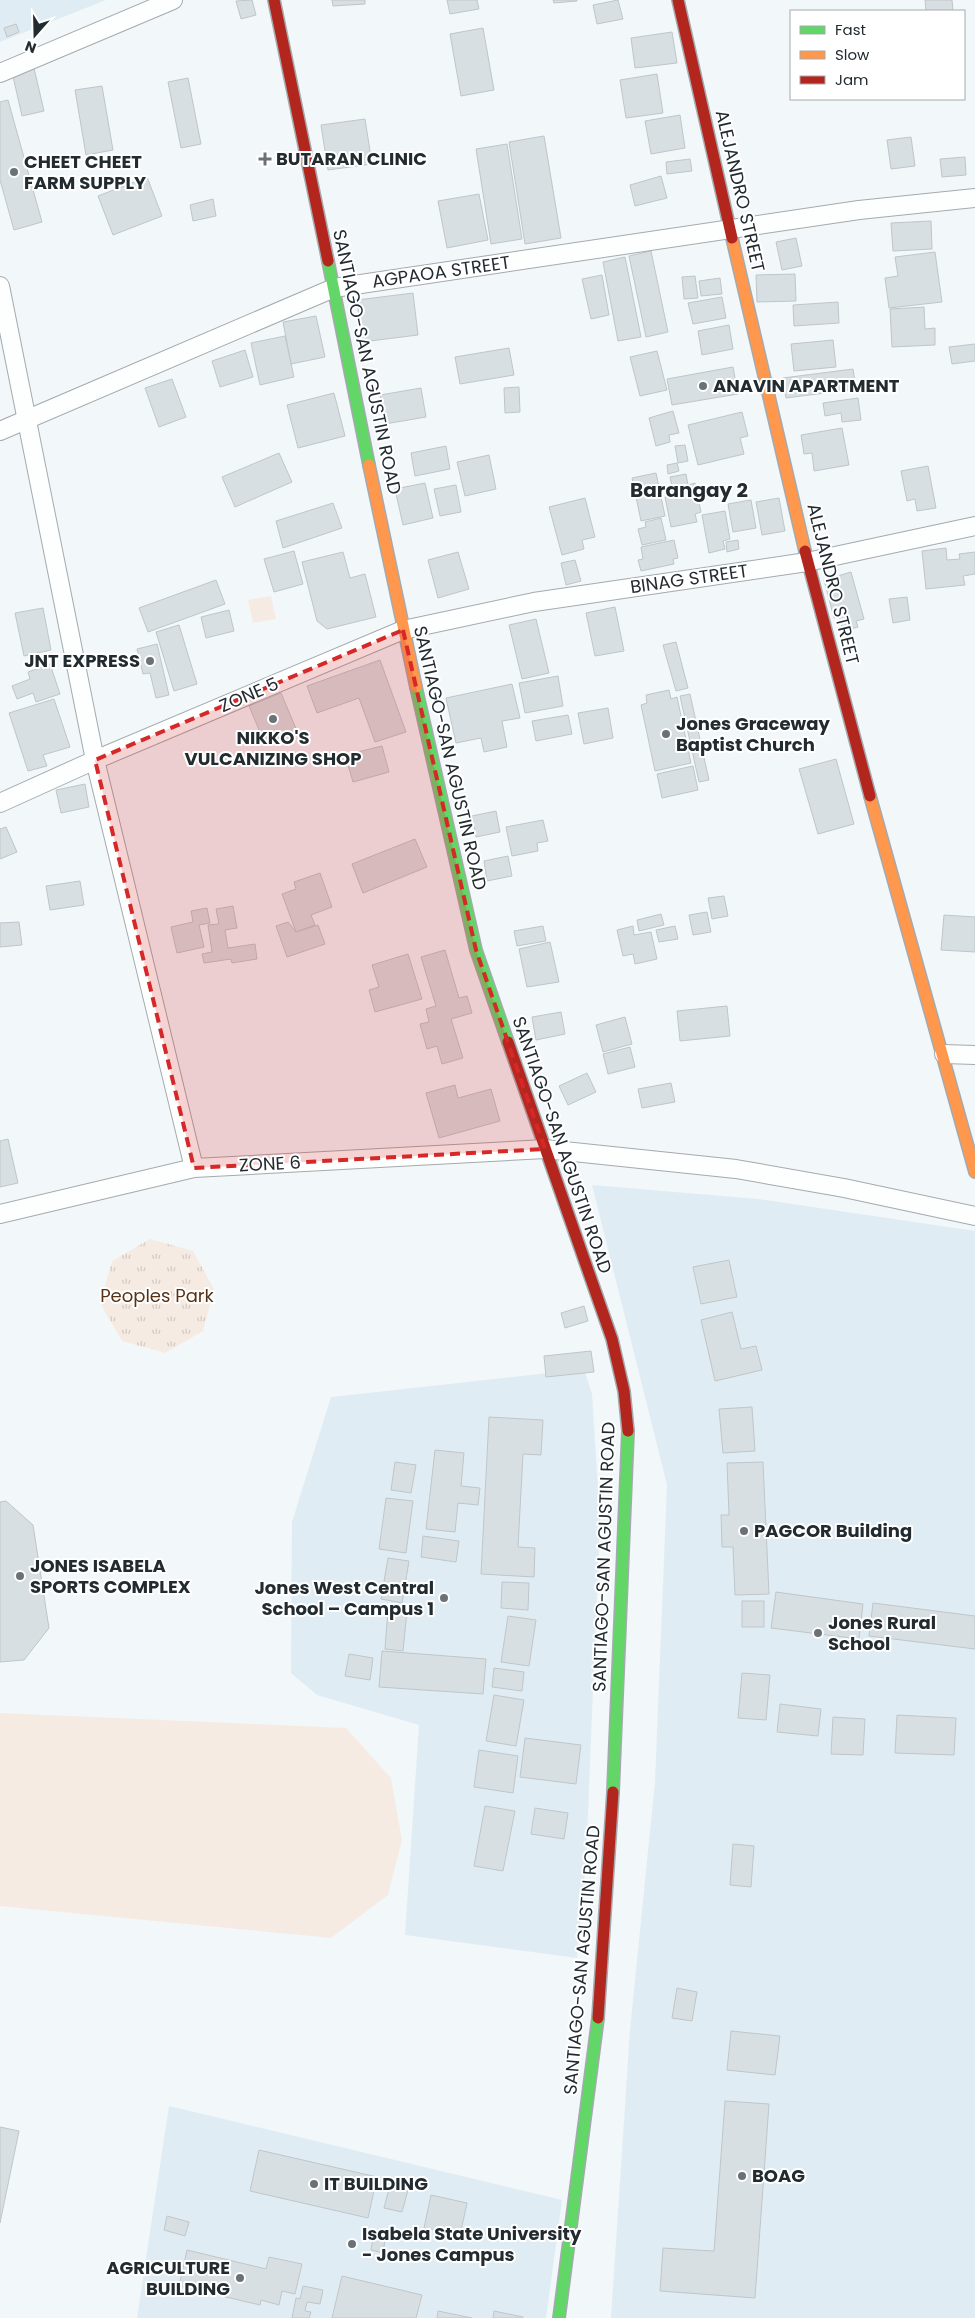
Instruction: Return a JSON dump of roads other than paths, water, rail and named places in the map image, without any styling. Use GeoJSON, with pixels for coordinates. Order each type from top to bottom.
{"type":"FeatureCollection","features":[{"type":"Feature","properties":{"kind":"main road","name":"SANTIAGO-SAN AGUSTIN ROAD"},"geometry":{"type":"LineString","coordinates":[[274,0],[403,630],[476,950],[612,1339],[624,1391],[629,1437],[613,1801],[596,2041],[558,2318]]}},
{"type":"Feature","properties":{"kind":"main road","name":"ALEJANDRO STREET"},"geometry":{"type":"LineString","coordinates":[[678,0],[808,562],[975,1172]]}},
{"type":"Feature","properties":{"kind":"street"},"geometry":{"type":"LineString","coordinates":[[0,73],[173,0]]}},
{"type":"Feature","properties":{"kind":"street","name":"AGPAOA STREET"},"geometry":{"type":"LineString","coordinates":[[0,431],[334,288],[859,210],[975,198]]}},
{"type":"Feature","properties":{"kind":"street"},"geometry":{"type":"LineString","coordinates":[[0,286],[95,760],[194,1168]]}},
{"type":"Feature","properties":{"kind":"street","name":"BINAG STREET"},"geometry":{"type":"LineString","coordinates":[[403,630],[534,602],[808,562],[975,526]]}},
{"type":"Feature","properties":{"kind":"street","name":"ZONE 5"},"geometry":{"type":"LineString","coordinates":[[0,803],[95,760],[403,630]]}},
{"type":"Feature","properties":{"kind":"street"},"geometry":{"type":"LineString","coordinates":[[944,1054],[975,1055]]}},
{"type":"Feature","properties":{"kind":"street","name":"ZONE 6"},"geometry":{"type":"LineString","coordinates":[[0,1214],[194,1168],[545,1149],[736,1169],[844,1188],[975,1216]]}},
{"type":"Feature","properties":{"kind":"place","name":"BUTARAN CLINIC"},"geometry":{"type":"Point","coordinates":[265,159]}},
{"type":"Feature","properties":{"kind":"place","name":"CHEET CHEET FARM SUPPLY"},"geometry":{"type":"Point","coordinates":[14,172]}},
{"type":"Feature","properties":{"kind":"place","name":"ANAVIN APARTMENT"},"geometry":{"type":"Point","coordinates":[703,386]}},
{"type":"Feature","properties":{"kind":"place","name":"JNT EXPRESS"},"geometry":{"type":"Point","coordinates":[150,661]}},
{"type":"Feature","properties":{"kind":"place","name":"NIKKO'S VULCANIZING SHOP"},"geometry":{"type":"Point","coordinates":[273,719]}},
{"type":"Feature","properties":{"kind":"place","name":"Jones Graceway Baptist Church"},"geometry":{"type":"Point","coordinates":[666,734]}},
{"type":"Feature","properties":{"kind":"place","name":"PAGCOR Building"},"geometry":{"type":"Point","coordinates":[744,1531]}},
{"type":"Feature","properties":{"kind":"place","name":"JONES ISABELA SPORTS COMPLEX"},"geometry":{"type":"Point","coordinates":[20,1576]}},
{"type":"Feature","properties":{"kind":"place","name":"Jones West Central School – Campus 1"},"geometry":{"type":"Point","coordinates":[444,1598]}},
{"type":"Feature","properties":{"kind":"place","name":"Jones Rural School"},"geometry":{"type":"Point","coordinates":[818,1633]}},
{"type":"Feature","properties":{"kind":"place","name":"BOAG"},"geometry":{"type":"Point","coordinates":[742,2176]}},
{"type":"Feature","properties":{"kind":"place","name":"IT BUILDING"},"geometry":{"type":"Point","coordinates":[314,2184]}},
{"type":"Feature","properties":{"kind":"place","name":"Isabela State University - Jones Campus"},"geometry":{"type":"Point","coordinates":[352,2244]}},
{"type":"Feature","properties":{"kind":"place","name":"AGRICULTURE BUILDING"},"geometry":{"type":"Point","coordinates":[240,2278]}},
{"type":"Feature","properties":{"kind":"district","name":"Barangay 2"},"geometry":{"type":"Point","coordinates":[689,490]}},
{"type":"Feature","properties":{"kind":"park label","name":"Peoples Park"},"geometry":{"type":"Point","coordinates":[157,1296]}}]}
